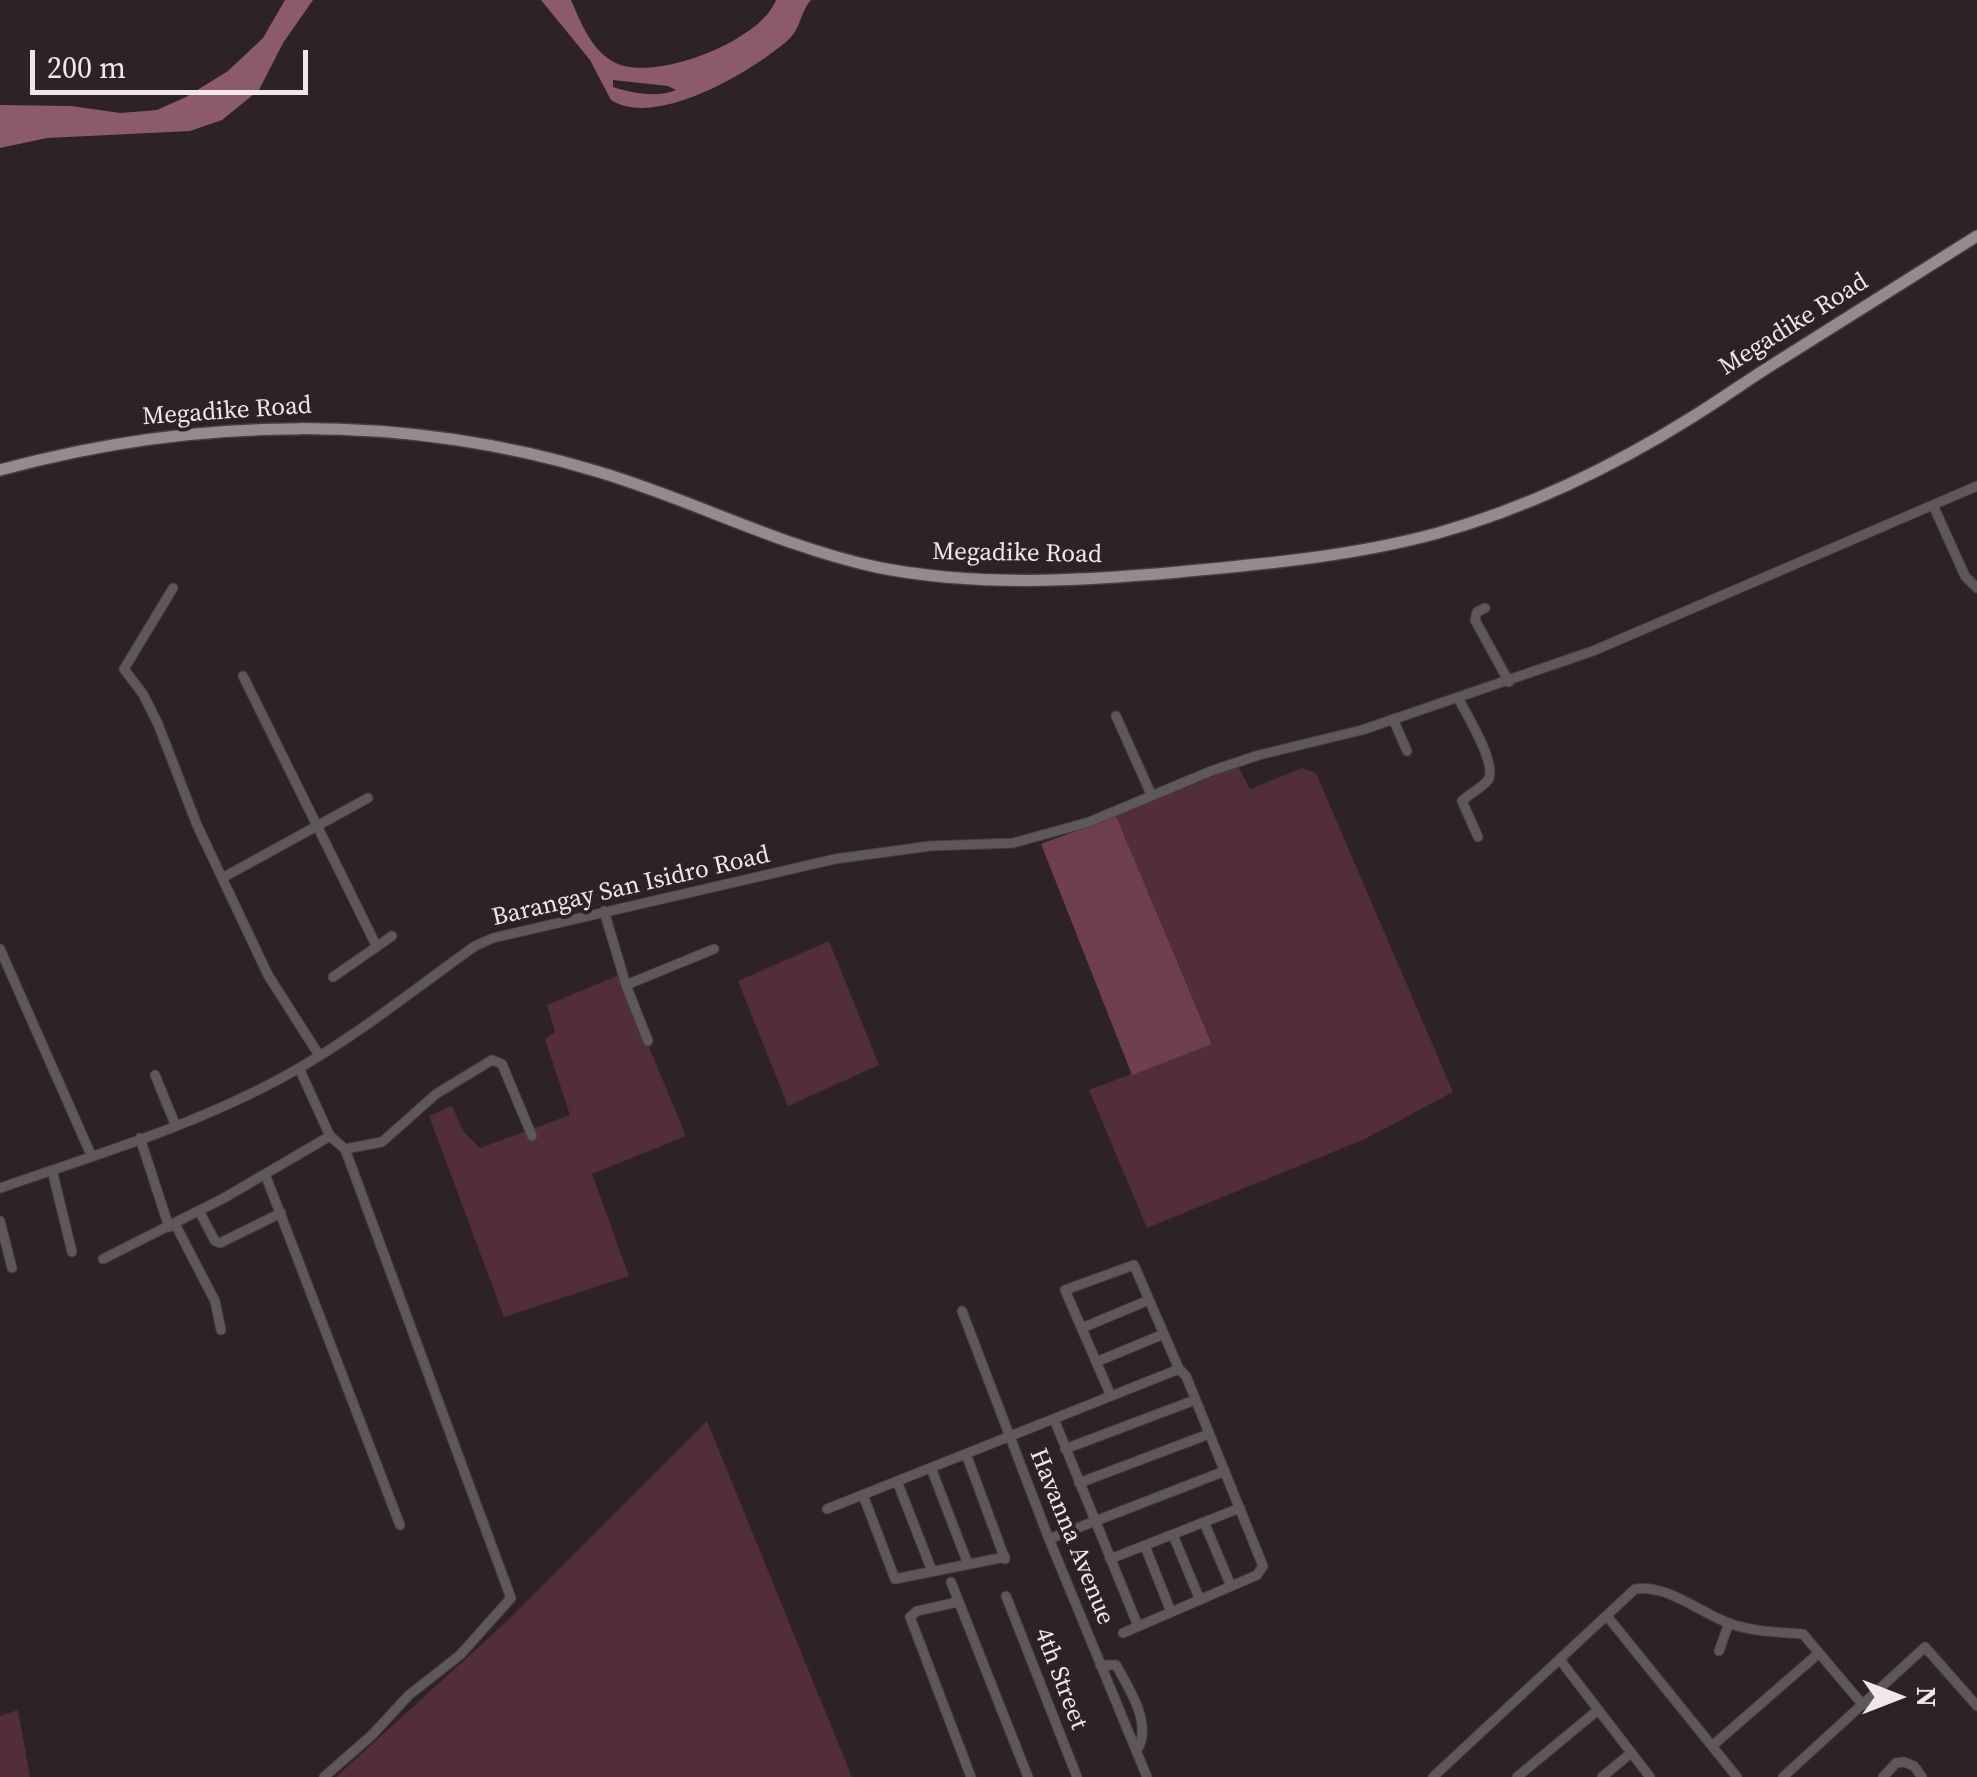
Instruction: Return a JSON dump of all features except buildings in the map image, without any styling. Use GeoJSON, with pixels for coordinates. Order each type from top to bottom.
{"type":"FeatureCollection","features":[{"type":"Feature","properties":{"kind":"main road","name":"Megadike Road"},"geometry":{"type":"LineString","coordinates":[[0,470],[106,446],[211,431],[382,431],[461,439],[558,460],[618,478],[818,553],[906,572],[1044,580],[1225,568],[1383,546],[1453,528],[1558,488],[1698,414],[1977,236]]}},
{"type":"Feature","properties":{"kind":"street","name":"Barangay San Isidro Road"},"geometry":{"type":"LineString","coordinates":[[0,1188],[238,1100],[299,1068],[475,946],[512,932],[834,860],[930,846],[1014,843],[1089,822],[1151,794],[1259,755],[1394,719],[1593,651],[1977,486]]}},
{"type":"Feature","properties":{"kind":"street"},"geometry":{"type":"LineString","coordinates":[[1933,505],[1965,576],[1977,588]]}},
{"type":"Feature","properties":{"kind":"street"},"geometry":{"type":"LineString","coordinates":[[173,588],[124,669],[143,694],[158,724],[197,825],[268,976],[319,1055]]}},
{"type":"Feature","properties":{"kind":"street"},"geometry":{"type":"LineString","coordinates":[[1485,608],[1477,612],[1475,620],[1508,682]]}},
{"type":"Feature","properties":{"kind":"street"},"geometry":{"type":"LineString","coordinates":[[243,676],[377,948]]}},
{"type":"Feature","properties":{"kind":"street"},"geometry":{"type":"LineString","coordinates":[[1458,698],[1491,772],[1485,783],[1462,801],[1478,838]]}},
{"type":"Feature","properties":{"kind":"street"},"geometry":{"type":"LineString","coordinates":[[1116,716],[1151,794]]}},
{"type":"Feature","properties":{"kind":"street"},"geometry":{"type":"LineString","coordinates":[[1394,719],[1408,751]]}},
{"type":"Feature","properties":{"kind":"street"},"geometry":{"type":"LineString","coordinates":[[224,877],[368,798]]}},
{"type":"Feature","properties":{"kind":"street"},"geometry":{"type":"LineString","coordinates":[[604,911],[648,1041]]}},
{"type":"Feature","properties":{"kind":"street"},"geometry":{"type":"LineString","coordinates":[[333,977],[392,936]]}},
{"type":"Feature","properties":{"kind":"street"},"geometry":{"type":"LineString","coordinates":[[626,985],[714,948]]}},
{"type":"Feature","properties":{"kind":"street"},"geometry":{"type":"LineString","coordinates":[[0,949],[92,1157]]}},
{"type":"Feature","properties":{"kind":"street"},"geometry":{"type":"LineString","coordinates":[[345,1149],[382,1142],[436,1094],[492,1060],[502,1064],[532,1136]]}},
{"type":"Feature","properties":{"kind":"street"},"geometry":{"type":"LineString","coordinates":[[299,1068],[330,1136],[345,1149],[511,1598],[460,1655],[410,1695],[324,1777]]}},
{"type":"Feature","properties":{"kind":"street"},"geometry":{"type":"LineString","coordinates":[[154,1075],[174,1124]]}},
{"type":"Feature","properties":{"kind":"street"},"geometry":{"type":"LineString","coordinates":[[103,1259],[172,1226],[330,1136]]}},
{"type":"Feature","properties":{"kind":"street"},"geometry":{"type":"LineString","coordinates":[[140,1138],[172,1226],[215,1301],[222,1330]]}},
{"type":"Feature","properties":{"kind":"street"},"geometry":{"type":"LineString","coordinates":[[52,1170],[72,1252]]}},
{"type":"Feature","properties":{"kind":"street"},"geometry":{"type":"LineString","coordinates":[[265,1174],[400,1524]]}},
{"type":"Feature","properties":{"kind":"street"},"geometry":{"type":"LineString","coordinates":[[199,1211],[215,1241],[220,1243],[280,1213]]}},
{"type":"Feature","properties":{"kind":"street"},"geometry":{"type":"LineString","coordinates":[[0,1221],[12,1268]]}},
{"type":"Feature","properties":{"kind":"street"},"geometry":{"type":"LineString","coordinates":[[1111,1396],[1066,1290],[1134,1265],[1210,1434],[1263,1566],[1257,1575],[1123,1633]]}},
{"type":"Feature","properties":{"kind":"street"},"geometry":{"type":"LineString","coordinates":[[1082,1328],[1149,1300]]}},
{"type":"Feature","properties":{"kind":"street","name":"Havanna Avenue"},"geometry":{"type":"LineString","coordinates":[[962,1310],[1049,1539],[1148,1777]]}},
{"type":"Feature","properties":{"kind":"street"},"geometry":{"type":"LineString","coordinates":[[1096,1362],[1164,1334]]}},
{"type":"Feature","properties":{"kind":"street"},"geometry":{"type":"LineString","coordinates":[[827,1509],[1179,1368]]}},
{"type":"Feature","properties":{"kind":"street"},"geometry":{"type":"LineString","coordinates":[[1065,1449],[1195,1400]]}},
{"type":"Feature","properties":{"kind":"street"},"geometry":{"type":"LineString","coordinates":[[1054,1418],[1138,1626]]}},
{"type":"Feature","properties":{"kind":"street"},"geometry":{"type":"LineString","coordinates":[[1079,1483],[1210,1434]]}},
{"type":"Feature","properties":{"kind":"street"},"geometry":{"type":"LineString","coordinates":[[864,1495],[895,1579],[1005,1559],[966,1454]]}},
{"type":"Feature","properties":{"kind":"street"},"geometry":{"type":"LineString","coordinates":[[931,1468],[968,1564]]}},
{"type":"Feature","properties":{"kind":"street"},"geometry":{"type":"LineString","coordinates":[[1049,1539],[1225,1472]]}},
{"type":"Feature","properties":{"kind":"street"},"geometry":{"type":"LineString","coordinates":[[897,1482],[932,1571]]}},
{"type":"Feature","properties":{"kind":"street"},"geometry":{"type":"LineString","coordinates":[[1110,1558],[1240,1508]]}},
{"type":"Feature","properties":{"kind":"street"},"geometry":{"type":"LineString","coordinates":[[1204,1522],[1231,1586]]}},
{"type":"Feature","properties":{"kind":"street"},"geometry":{"type":"LineString","coordinates":[[1173,1534],[1200,1600]]}},
{"type":"Feature","properties":{"kind":"street"},"geometry":{"type":"LineString","coordinates":[[1145,1546],[1171,1612]]}},
{"type":"Feature","properties":{"kind":"street"},"geometry":{"type":"LineString","coordinates":[[951,1582],[1028,1777]]}},
{"type":"Feature","properties":{"kind":"street"},"geometry":{"type":"LineString","coordinates":[[1432,1777],[1635,1589],[1654,1586],[1749,1629],[1802,1634],[1863,1706]]}},
{"type":"Feature","properties":{"kind":"street","name":"4th Street"},"geometry":{"type":"LineString","coordinates":[[1006,1596],[1077,1777]]}},
{"type":"Feature","properties":{"kind":"street"},"geometry":{"type":"LineString","coordinates":[[958,1602],[913,1612],[910,1617],[971,1777]]}},
{"type":"Feature","properties":{"kind":"street"},"geometry":{"type":"LineString","coordinates":[[1606,1616],[1737,1777]]}},
{"type":"Feature","properties":{"kind":"street"},"geometry":{"type":"LineString","coordinates":[[1719,1651],[1729,1623]]}},
{"type":"Feature","properties":{"kind":"street"},"geometry":{"type":"LineString","coordinates":[[1783,1777],[1925,1647],[1977,1706]]}},
{"type":"Feature","properties":{"kind":"street"},"geometry":{"type":"LineString","coordinates":[[1712,1746],[1819,1653]]}},
{"type":"Feature","properties":{"kind":"street"},"geometry":{"type":"LineString","coordinates":[[1560,1660],[1650,1777]]}},
{"type":"Feature","properties":{"kind":"street"},"geometry":{"type":"LineString","coordinates":[[1100,1665],[1116,1665],[1143,1723],[1144,1734],[1137,1750]]}},
{"type":"Feature","properties":{"kind":"street"},"geometry":{"type":"LineString","coordinates":[[1517,1777],[1598,1710]]}},
{"type":"Feature","properties":{"kind":"street"},"geometry":{"type":"LineString","coordinates":[[1602,1777],[1631,1753]]}},
{"type":"Feature","properties":{"kind":"street"},"geometry":{"type":"LineString","coordinates":[[1883,1777],[1904,1756],[1922,1777]]}},
{"type":"Feature","properties":{"kind":"shaded area"},"geometry":{"type":"Polygon","coordinates":[[[285,0],[313,0],[283,43],[259,90],[222,120],[190,131],[47,138],[0,148],[0,105],[71,106],[120,113],[157,110],[186,97],[228,71],[263,38],[285,0]]]}},
{"type":"Feature","properties":{"kind":"shaded area"},"geometry":{"type":"Polygon","coordinates":[[[541,0],[571,0],[588,36],[600,52],[616,63],[655,67],[705,54],[729,43],[750,30],[776,0],[811,0],[792,36],[772,53],[728,80],[678,102],[630,107],[611,100],[590,60],[541,0]],[[613,80],[613,87],[644,94],[676,90],[613,80]]]}},
{"type":"Feature","properties":{"kind":"shaded area"},"geometry":{"type":"Polygon","coordinates":[[[1238,766],[1250,789],[1302,768],[1316,773],[1453,1092],[1365,1139],[1147,1228],[1089,1090],[1212,1043],[1116,816],[1238,766]]]}},
{"type":"Feature","properties":{"kind":"shaded area"},"geometry":{"type":"Polygon","coordinates":[[[1116,816],[1212,1044],[1132,1075],[1041,844],[1116,816]]]}},
{"type":"Feature","properties":{"kind":"shaded area"},"geometry":{"type":"Polygon","coordinates":[[[829,941],[879,1065],[788,1106],[738,981],[829,941]]]}},
{"type":"Feature","properties":{"kind":"shaded area"},"geometry":{"type":"Polygon","coordinates":[[[619,975],[686,1136],[592,1174],[629,1276],[504,1317],[429,1116],[452,1106],[464,1132],[480,1148],[570,1115],[545,1039],[555,1032],[547,1005],[619,975]]]}},
{"type":"Feature","properties":{"kind":"shaded area"},"geometry":{"type":"Polygon","coordinates":[[[707,1421],[852,1777],[336,1777],[506,1622],[707,1421]]]}},
{"type":"Feature","properties":{"kind":"shaded area"},"geometry":{"type":"Polygon","coordinates":[[[18,1710],[30,1777],[0,1777],[0,1716],[18,1710]]]}}]}
